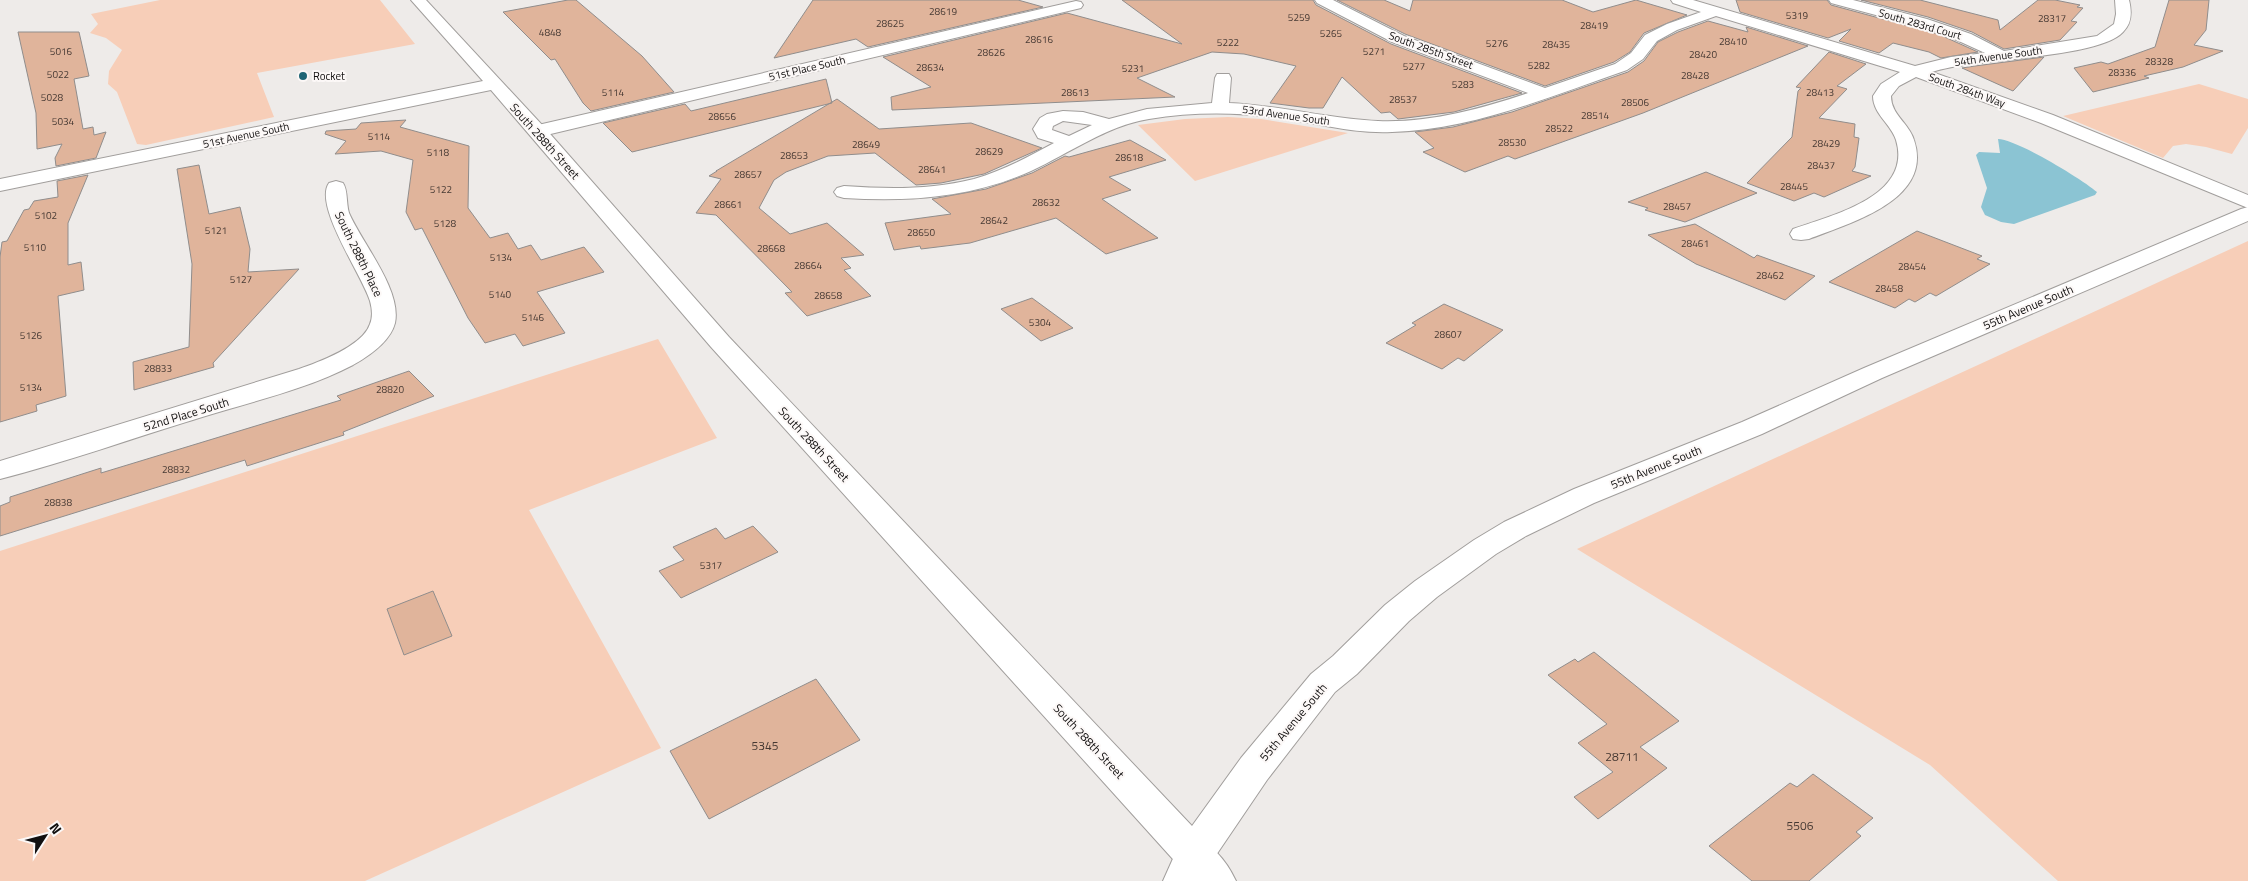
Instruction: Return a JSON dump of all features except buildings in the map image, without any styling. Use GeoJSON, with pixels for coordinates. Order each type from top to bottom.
{"type":"FeatureCollection","features":[{"type":"Feature","properties":{"kind":"street","name":"South 288th Street"},"geometry":{"type":"LineString","coordinates":[[418,0],[538,132],[720,342],[1198,872]]}},
{"type":"Feature","properties":{"kind":"street","name":"South 285th Street"},"geometry":{"type":"LineString","coordinates":[[1322,0],[1398,39],[1543,93]]}},
{"type":"Feature","properties":{"kind":"street","name":"South 284th Way"},"geometry":{"type":"LineString","coordinates":[[1678,0],[1917,72],[2046,119],[2248,202]]}},
{"type":"Feature","properties":{"kind":"street","name":"South 283rd Court"},"geometry":{"type":"LineString","coordinates":[[1836,0],[1958,34],[2002,56]]}},
{"type":"Feature","properties":{"kind":"street","name":"54th Avenue South"},"geometry":{"type":"LineString","coordinates":[[1801,234],[1852,215],[1877,202],[1892,192],[1905,177],[1909,155],[1905,138],[1882,102],[1883,93],[1890,84],[1943,63],[2002,56],[2101,40],[2115,33],[2122,23],[2124,10],[2122,0]]}},
{"type":"Feature","properties":{"kind":"street","name":"51st Place South"},"geometry":{"type":"LineString","coordinates":[[538,132],[1076,6]]}},
{"type":"Feature","properties":{"kind":"street","name":"53rd Avenue South"},"geometry":{"type":"LineString","coordinates":[[844,192],[894,196],[930,194],[959,188],[995,178],[1026,165],[1068,142],[1110,124],[1145,114],[1185,109],[1220,107],[1258,110],[1360,126],[1391,127],[1428,124],[1465,117],[1621,66],[1637,56],[1651,38],[1672,27],[1717,11]]}},
{"type":"Feature","properties":{"kind":"street"},"geometry":{"type":"LineString","coordinates":[[1220,107],[1223,78]]}},
{"type":"Feature","properties":{"kind":"street","name":"51st Avenue South"},"geometry":{"type":"LineString","coordinates":[[0,185],[493,84]]}},
{"type":"Feature","properties":{"kind":"street"},"geometry":{"type":"LineString","coordinates":[[1068,142],[1045,134],[1042,129],[1044,124],[1049,120],[1070,116],[1092,118],[1110,124]]}},
{"type":"Feature","properties":{"kind":"street","name":"South 288th Place"},"geometry":{"type":"LineString","coordinates":[[336,187],[334,200],[339,215],[379,294],[385,312],[381,328],[366,346]]}},
{"type":"Feature","properties":{"kind":"street","name":"55th Avenue South"},"geometry":{"type":"LineString","coordinates":[[1198,872],[1254,769],[1323,683],[1345,665],[1397,613],[1452,569],[1485,547],[1516,529],[1584,496],[1752,428],[1873,373],[2248,214]]}},
{"type":"Feature","properties":{"kind":"street","name":"52nd Place South"},"geometry":{"type":"LineString","coordinates":[[0,470],[287,383],[338,362],[366,346]]}},
{"type":"Feature","properties":{"kind":"shaded area"},"geometry":{"type":"Polygon","coordinates":[[[160,0],[380,0],[415,44],[257,73],[274,117],[146,145],[137,144],[117,92],[108,84],[109,71],[122,50],[106,38],[90,33],[98,24],[91,14],[160,0]]]}},
{"type":"Feature","properties":{"kind":"shaded area"},"geometry":{"type":"Polygon","coordinates":[[[2199,84],[2248,99],[2248,128],[2232,154],[2186,144],[2173,146],[2163,158],[2063,116],[2199,84]]]}},
{"type":"Feature","properties":{"kind":"shaded area"},"geometry":{"type":"Polygon","coordinates":[[[1228,117],[1261,119],[1348,133],[1195,181],[1138,125],[1185,119],[1228,117]]]}},
{"type":"Feature","properties":{"kind":"shaded area"},"geometry":{"type":"Polygon","coordinates":[[[2248,241],[2248,881],[2058,881],[1930,765],[1577,549],[2248,241]]]}},
{"type":"Feature","properties":{"kind":"shaded area"},"geometry":{"type":"Polygon","coordinates":[[[658,339],[717,438],[529,510],[661,748],[365,881],[0,881],[0,551],[658,339]]]}},
{"type":"Feature","properties":{"kind":"water"},"geometry":{"type":"Polygon","coordinates":[[[1998,139],[2019,145],[2033,152],[2097,192],[2095,195],[2014,224],[2001,222],[1985,215],[1981,207],[1987,188],[1976,155],[1979,152],[2000,153],[1998,139]]]}},
{"type":"Feature","properties":{"kind":"place","name":"Rocket"},"geometry":{"type":"Point","coordinates":[303,76]}}]}
